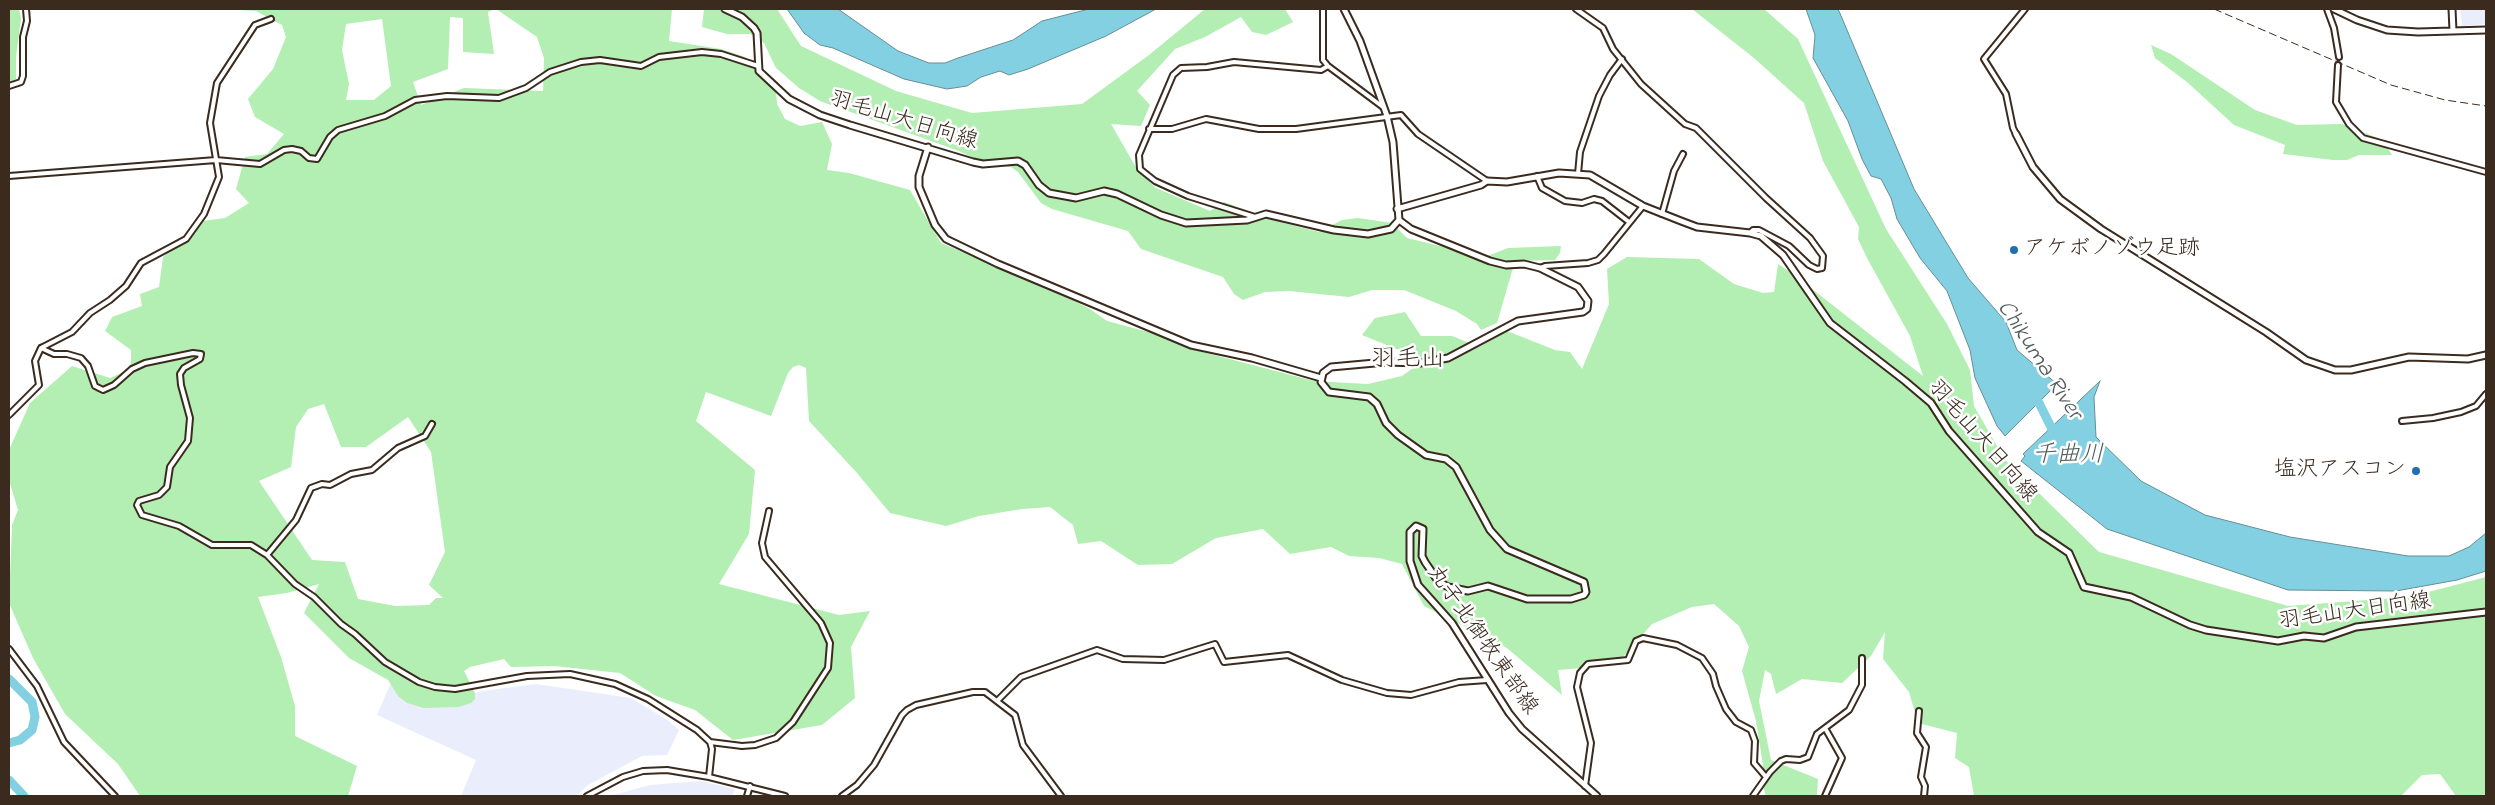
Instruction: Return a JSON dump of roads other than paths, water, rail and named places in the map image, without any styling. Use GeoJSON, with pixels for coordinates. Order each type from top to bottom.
{"type":"FeatureCollection","features":[{"type":"Feature","properties":{"kind":"main road"},"geometry":{"type":"LineString","coordinates":[[725,9],[742,17],[757,33],[758,66]]}},
{"type":"Feature","properties":{"kind":"main road"},"geometry":{"type":"LineString","coordinates":[[928,147],[919,176],[919,187],[935,226],[946,239],[998,264],[1191,345],[1252,358],[1321,378],[1326,370],[1332,367],[1436,361],[1448,358],[1518,321],[1541,316],[1578,314],[1587,309],[1588,301],[1578,287],[1540,268],[1524,264],[1506,265],[1490,261],[1411,229],[1399,220],[1393,142],[1385,108],[1360,41],[1344,9]]}},
{"type":"Feature","properties":{"kind":"main road"},"geometry":{"type":"LineString","coordinates":[[2334,9],[2357,20],[2387,30],[2486,30]]}},
{"type":"Feature","properties":{"kind":"main road"},"geometry":{"type":"LineString","coordinates":[[2452,9],[2453,31]]}},
{"type":"Feature","properties":{"kind":"main road","name":"羽毛山大日向線"},"geometry":{"type":"LineString","coordinates":[[758,66],[763,76],[789,99],[820,114],[983,164],[1018,161],[1025,165],[1039,185],[1049,193],[1076,198],[1104,191],[1117,194],[1161,215],[1186,224],[1238,222],[1266,214],[1334,230],[1368,234],[1391,229],[1399,220]]}},
{"type":"Feature","properties":{"kind":"main road"},"geometry":{"type":"LineString","coordinates":[[2016,134],[2033,168],[2060,199],[2100,229],[2266,332],[2306,360],[2335,370],[2351,370],[2409,356],[2468,359],[2486,356]]}},
{"type":"Feature","properties":{"kind":"main road","name":"羽毛山大日向線"},"geometry":{"type":"LineString","coordinates":[[1397,209],[1481,185],[1487,181],[1508,182],[1537,176],[1578,174],[1599,178],[1642,206],[1697,226],[1750,232],[1761,236],[1783,255],[1830,323],[1905,380],[1931,403],[1950,431],[2038,532],[2069,553],[2084,587],[2131,597],[2190,625],[2206,630],[2278,641],[2304,636],[2324,638],[2356,627],[2486,612]]}},
{"type":"Feature","properties":{"kind":"main road","name":"丸子北御牧東部線"},"geometry":{"type":"LineString","coordinates":[[1321,378],[1322,386],[1328,392],[1369,397],[1377,404],[1386,423],[1398,436],[1426,455],[1446,459],[1456,466],[1490,530],[1507,549],[1584,582],[1586,587],[1584,595],[1571,599],[1527,599],[1488,586],[1468,591],[1448,587],[1435,577],[1422,556],[1423,528],[1419,526],[1413,528],[1410,532],[1409,551],[1415,580],[1452,623],[1515,722],[1597,796]]}},
{"type":"Feature","properties":{"kind":"street"},"geometry":{"type":"LineString","coordinates":[[9,86],[21,82],[23,37],[27,21],[26,9]]}},
{"type":"Feature","properties":{"kind":"street"},"geometry":{"type":"LineString","coordinates":[[1323,9],[1322,56],[1328,66],[1385,108]]}},
{"type":"Feature","properties":{"kind":"street"},"geometry":{"type":"LineString","coordinates":[[1576,9],[1602,28],[1612,49],[1641,84],[1685,124],[1696,128],[1766,198],[1810,238],[1823,256],[1822,268],[1817,269],[1810,265],[1789,246],[1759,230],[1750,232]]}},
{"type":"Feature","properties":{"kind":"street"},"geometry":{"type":"LineString","coordinates":[[2016,134],[2006,94],[1984,59],[2025,9]]}},
{"type":"Feature","properties":{"kind":"street"},"geometry":{"type":"LineString","coordinates":[[2327,9],[2334,28],[2339,57]]}},
{"type":"Feature","properties":{"kind":"street"},"geometry":{"type":"LineString","coordinates":[[9,414],[39,385],[35,361],[41,348],[72,332],[90,313],[110,300],[126,286],[141,263],[186,239],[204,214],[217,183],[219,172],[210,123],[217,83],[255,25],[271,19]]}},
{"type":"Feature","properties":{"kind":"street"},"geometry":{"type":"LineString","coordinates":[[9,176],[216,160],[260,164],[284,150],[292,149],[301,151],[310,158],[317,158],[330,137],[338,130],[385,116],[415,100],[447,96],[499,98],[526,88],[550,72],[581,62],[600,60],[641,66],[660,58],[702,52],[721,54],[758,66]]}},
{"type":"Feature","properties":{"kind":"street"},"geometry":{"type":"LineString","coordinates":[[1578,174],[1580,152],[1599,96],[1610,75],[1622,59]]}},
{"type":"Feature","properties":{"kind":"street"},"geometry":{"type":"LineString","coordinates":[[1256,217],[1188,196],[1155,181],[1140,169],[1139,155],[1148,129],[1173,75],[1182,68],[1207,67],[1234,62],[1321,70],[1328,66]]}},
{"type":"Feature","properties":{"kind":"street"},"geometry":{"type":"LineString","coordinates":[[2338,65],[2336,102],[2349,124],[2364,138],[2486,172]]}},
{"type":"Feature","properties":{"kind":"street"},"geometry":{"type":"LineString","coordinates":[[1148,129],[1172,129],[1206,119],[1259,129],[1288,129],[1400,115],[1418,134],[1487,181]]}},
{"type":"Feature","properties":{"kind":"street"},"geometry":{"type":"LineString","coordinates":[[1662,214],[1674,171],[1683,154]]}},
{"type":"Feature","properties":{"kind":"street"},"geometry":{"type":"LineString","coordinates":[[1537,176],[1542,188],[1565,201],[1582,203],[1594,199],[1602,201],[1629,222]]}},
{"type":"Feature","properties":{"kind":"street"},"geometry":{"type":"LineString","coordinates":[[1540,268],[1588,263],[1598,260],[1642,206]]}},
{"type":"Feature","properties":{"kind":"street"},"geometry":{"type":"LineString","coordinates":[[41,348],[54,354],[67,354],[81,358],[88,366],[95,386],[103,390],[114,385],[132,369],[145,363],[199,352],[200,359],[184,368],[180,374],[190,418],[188,441],[170,466],[167,487],[159,495],[139,501],[137,505],[142,515],[179,526],[212,545],[243,543],[251,545],[267,555],[295,584],[314,597],[341,624],[355,634],[385,662],[419,682],[435,688],[455,689],[554,674],[599,679],[655,703],[697,730],[710,742],[712,749],[709,777]]}},
{"type":"Feature","properties":{"kind":"street"},"geometry":{"type":"LineString","coordinates":[[2402,421],[2433,418],[2461,412],[2476,406],[2486,394]]}},
{"type":"Feature","properties":{"kind":"street"},"geometry":{"type":"LineString","coordinates":[[267,555],[296,520],[311,488],[322,484],[330,486],[350,474],[372,470],[398,448],[425,436],[432,424]]}},
{"type":"Feature","properties":{"kind":"street"},"geometry":{"type":"LineString","coordinates":[[710,742],[742,746],[755,745],[776,738],[793,722],[828,668],[830,643],[821,623],[765,557],[762,543],[769,511]]}},
{"type":"Feature","properties":{"kind":"street"},"geometry":{"type":"LineString","coordinates":[[1585,786],[1591,743],[1577,687],[1580,672],[1588,664],[1628,660],[1636,641],[1642,638],[1677,645],[1702,658],[1713,674],[1726,709],[1736,722],[1751,730],[1755,741],[1754,763],[1766,777]]}},
{"type":"Feature","properties":{"kind":"street"},"geometry":{"type":"LineString","coordinates":[[998,700],[1021,677],[1097,650],[1123,659],[1164,660],[1215,644],[1224,662],[1288,655],[1342,680],[1387,693],[1411,695],[1459,682],[1487,680]]}},
{"type":"Feature","properties":{"kind":"street"},"geometry":{"type":"LineString","coordinates":[[9,649],[37,686],[64,742],[115,796]]}},
{"type":"Feature","properties":{"kind":"street"},"geometry":{"type":"LineString","coordinates":[[1752,796],[1766,777],[1786,759],[1805,759],[1817,734],[1846,713],[1859,693],[1863,673],[1862,658]]}},
{"type":"Feature","properties":{"kind":"street"},"geometry":{"type":"LineString","coordinates":[[842,796],[857,785],[874,765],[902,715],[907,710],[916,705],[973,692],[985,692],[998,700],[1015,715],[1023,745],[1061,796]]}},
{"type":"Feature","properties":{"kind":"street"},"geometry":{"type":"LineString","coordinates":[[1919,711],[1917,733],[1926,747],[1921,777],[1925,786],[1924,796]]}},
{"type":"Feature","properties":{"kind":"street"},"geometry":{"type":"LineString","coordinates":[[1825,728],[1842,758],[1825,796]]}},
{"type":"Feature","properties":{"kind":"street"},"geometry":{"type":"LineString","coordinates":[[587,796],[622,778],[643,772],[667,770],[750,786],[784,796]]}},
{"type":"Feature","properties":{"kind":"street"},"geometry":{"type":"LineString","coordinates":[[747,796],[750,786]]}},
{"type":"Feature","properties":{"kind":"water"},"geometry":{"type":"Polygon","coordinates":[[[787,9],[838,9],[898,51],[929,63],[945,63],[1013,40],[1042,21],[1089,9],[1156,9],[1106,36],[1028,69],[1009,75],[1000,71],[981,77],[967,86],[947,89],[904,79],[833,48],[820,45],[804,33],[787,9]]]}},
{"type":"Feature","properties":{"kind":"water"},"geometry":{"type":"Polygon","coordinates":[[[1806,9],[1837,9],[1839,11],[1914,189],[1968,278],[2006,322],[2017,350],[2057,384],[2005,436],[1997,426],[1975,378],[1970,350],[1947,291],[1920,258],[1897,219],[1891,198],[1881,179],[1871,176],[1862,159],[1848,121],[1813,58],[1815,35],[1806,9]]]}},
{"type":"Feature","properties":{"kind":"water","name":"千曲川"},"geometry":{"type":"Polygon","coordinates":[[[2100,381],[2094,397],[2096,437],[2141,481],[2205,515],[2290,537],[2408,556],[2449,556],[2469,547],[2486,533],[2486,571],[2457,580],[2396,591],[2288,590],[2107,529],[2021,461],[2025,456],[2023,454],[2100,381]]]}},
{"type":"Feature","properties":{"kind":"waterway","name":"Chikuma River"},"geometry":{"type":"LineString","coordinates":[[2034,393],[2053,431],[2058,435]]}},
{"type":"Feature","properties":{"kind":"waterway"},"geometry":{"type":"LineString","coordinates":[[9,679],[32,702],[35,717],[32,730],[20,740],[9,743]]}},
{"type":"Feature","properties":{"kind":"waterway"},"geometry":{"type":"LineString","coordinates":[[9,780],[24,796]]}},
{"type":"Feature","properties":{"kind":"railway"},"geometry":{"type":"LineString","coordinates":[[2214,9],[2391,85],[2445,100],[2486,106]]}},
{"type":"Feature","properties":{"kind":"place","name":"アケボノゾウ足跡"},"geometry":{"type":"Point","coordinates":[2014,250]}},
{"type":"Feature","properties":{"kind":"place","name":"塩沢アスコン"},"geometry":{"type":"Point","coordinates":[2416,471]}},
{"type":"Feature","properties":{"kind":"district","name":"羽毛山"},"geometry":{"type":"Point","coordinates":[1408,361]}}]}
